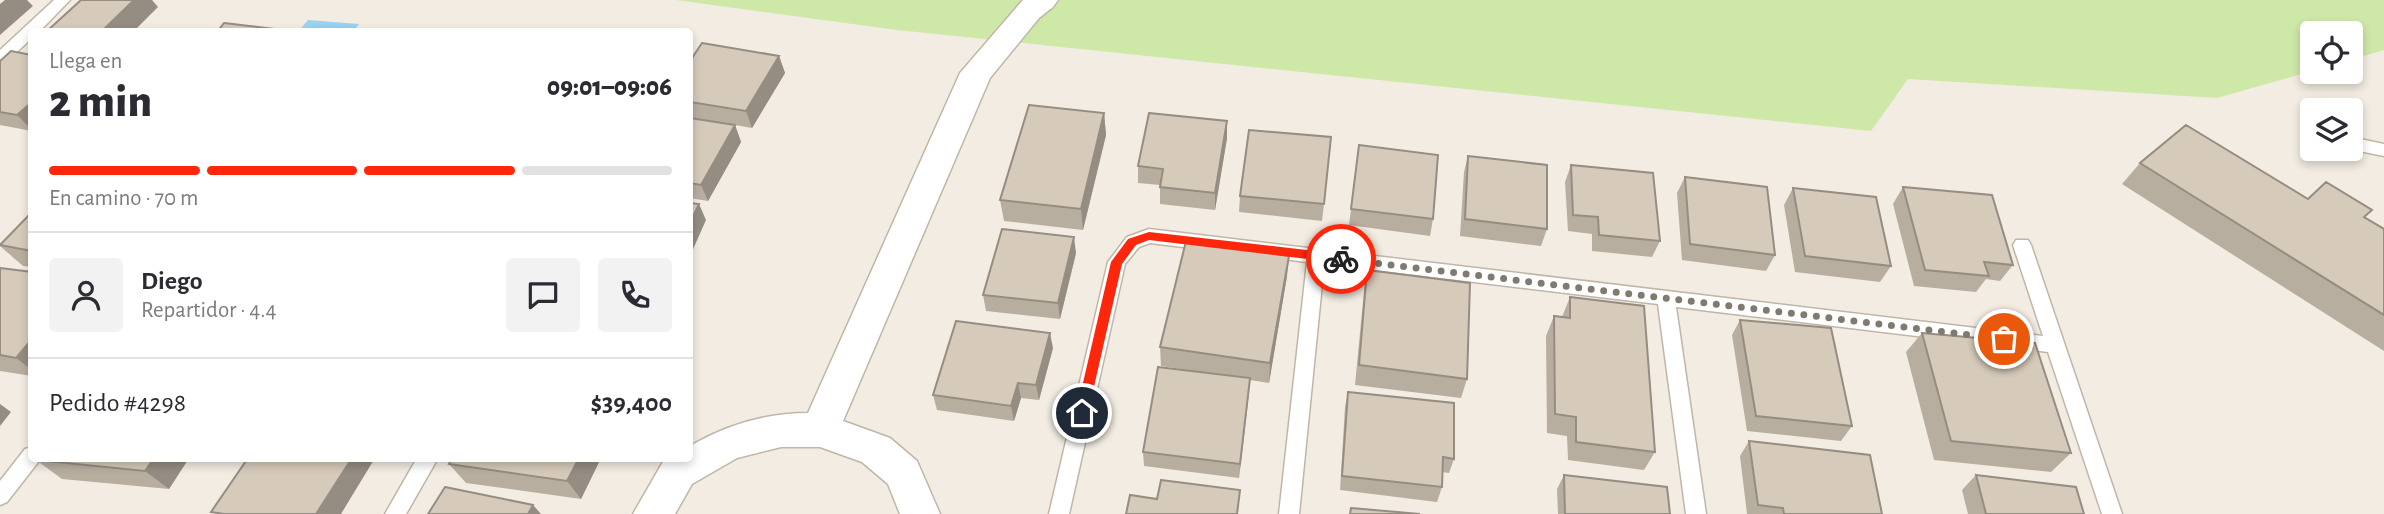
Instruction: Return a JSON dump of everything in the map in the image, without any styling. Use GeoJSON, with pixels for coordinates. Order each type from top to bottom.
{"type":"FeatureCollection","features":[{"type":"Feature","properties":{"kind":"street"},"geometry":{"type":"LineString","coordinates":[[820,430],[976,73],[1028,11],[1044,0]]}},
{"type":"Feature","properties":{"kind":"street"},"geometry":{"type":"LineString","coordinates":[[653,514],[678,472],[728,444],[781,430],[820,430],[876,450],[903,473],[920,514]]}},
{"type":"Feature","properties":{"kind":"lane"},"geometry":{"type":"LineString","coordinates":[[34,28],[64,0]]}},
{"type":"Feature","properties":{"kind":"lane"},"geometry":{"type":"LineString","coordinates":[[0,59],[28,33]]}},
{"type":"Feature","properties":{"kind":"lane"},"geometry":{"type":"LineString","coordinates":[[2363,146],[2384,150]]}},
{"type":"Feature","properties":{"kind":"lane"},"geometry":{"type":"LineString","coordinates":[[1059,514],[1117,262],[1132,242],[1149,236],[2056,345]]}},
{"type":"Feature","properties":{"kind":"lane"},"geometry":{"type":"LineString","coordinates":[[2022,245],[2112,514]]}},
{"type":"Feature","properties":{"kind":"lane"},"geometry":{"type":"LineString","coordinates":[[1289,514],[1315,256]]}},
{"type":"Feature","properties":{"kind":"lane"},"geometry":{"type":"LineString","coordinates":[[1666,298],[1696,514]]}},
{"type":"Feature","properties":{"kind":"lane"},"geometry":{"type":"LineString","coordinates":[[0,496],[28,460]]}},
{"type":"Feature","properties":{"kind":"lane"},"geometry":{"type":"LineString","coordinates":[[395,514],[426,462]]}},
{"type":"Feature","properties":{"kind":"green space"},"geometry":{"type":"Polygon","coordinates":[[[676,0],[2384,0],[2384,50],[2363,56],[2363,21],[2300,21],[2300,74],[2217,98],[1908,79],[1871,131],[897,30],[676,0]]]}},
{"type":"Feature","properties":{"kind":"water"},"geometry":{"type":"Polygon","coordinates":[[[308,20],[359,24],[356,28],[301,28],[308,20]]]}},
{"type":"Feature","properties":{"kind":"building"},"geometry":{"type":"Polygon","coordinates":[[[81,0],[134,0],[105,28],[50,28],[81,0]]]}},
{"type":"Feature","properties":{"kind":"building"},"geometry":{"type":"Polygon","coordinates":[[[224,23],[266,28],[220,28],[224,23]]]}},
{"type":"Feature","properties":{"kind":"building"},"geometry":{"type":"Polygon","coordinates":[[[702,43],[779,56],[746,111],[693,102],[693,56],[702,43]]]}},
{"type":"Feature","properties":{"kind":"building"},"geometry":{"type":"Polygon","coordinates":[[[11,51],[28,54],[28,105],[17,115],[0,112],[0,61],[11,51]]]}},
{"type":"Feature","properties":{"kind":"building"},"geometry":{"type":"Polygon","coordinates":[[[1029,105],[1104,113],[1081,209],[1000,200],[1029,105]]]}},
{"type":"Feature","properties":{"kind":"building"},"geometry":{"type":"Polygon","coordinates":[[[1149,113],[1227,121],[1215,193],[1160,187],[1163,169],[1138,166],[1149,113]]]}},
{"type":"Feature","properties":{"kind":"building"},"geometry":{"type":"Polygon","coordinates":[[[693,118],[735,125],[701,185],[693,184],[693,118]]]}},
{"type":"Feature","properties":{"kind":"building"},"geometry":{"type":"Polygon","coordinates":[[[2186,125],[2308,199],[2326,182],[2372,210],[2364,217],[2384,229],[2384,315],[2140,163],[2186,125]]]}},
{"type":"Feature","properties":{"kind":"building"},"geometry":{"type":"Polygon","coordinates":[[[1249,130],[1331,137],[1324,204],[1240,196],[1249,130]]]}},
{"type":"Feature","properties":{"kind":"building"},"geometry":{"type":"Polygon","coordinates":[[[1359,145],[1438,155],[1433,219],[1351,209],[1359,145]]]}},
{"type":"Feature","properties":{"kind":"building"},"geometry":{"type":"Polygon","coordinates":[[[1468,156],[1547,165],[1547,229],[1465,219],[1468,156]]]}},
{"type":"Feature","properties":{"kind":"building"},"geometry":{"type":"Polygon","coordinates":[[[1571,165],[1653,173],[1660,241],[1599,235],[1598,217],[1573,215],[1571,165]]]}},
{"type":"Feature","properties":{"kind":"building"},"geometry":{"type":"Polygon","coordinates":[[[1685,177],[1767,187],[1775,255],[1690,244],[1685,177]]]}},
{"type":"Feature","properties":{"kind":"building"},"geometry":{"type":"Polygon","coordinates":[[[1903,187],[1992,195],[2013,265],[1984,262],[1989,276],[1925,270],[1903,187]]]}},
{"type":"Feature","properties":{"kind":"building"},"geometry":{"type":"Polygon","coordinates":[[[1793,188],[1876,197],[1891,266],[1805,256],[1793,188]]]}},
{"type":"Feature","properties":{"kind":"building"},"geometry":{"type":"Polygon","coordinates":[[[693,203],[699,204],[693,217],[693,203]]]}},
{"type":"Feature","properties":{"kind":"building"},"geometry":{"type":"Polygon","coordinates":[[[28,216],[28,250],[0,245],[28,216]]]}},
{"type":"Feature","properties":{"kind":"building"},"geometry":{"type":"Polygon","coordinates":[[[1002,229],[1074,237],[1058,303],[983,295],[1002,229]]]}},
{"type":"Feature","properties":{"kind":"building"},"geometry":{"type":"Polygon","coordinates":[[[1186,241],[1289,256],[1270,363],[1160,347],[1186,241]]]}},
{"type":"Feature","properties":{"kind":"building"},"geometry":{"type":"Polygon","coordinates":[[[0,268],[28,272],[28,344],[16,358],[0,355],[0,268]]]}},
{"type":"Feature","properties":{"kind":"building"},"geometry":{"type":"Polygon","coordinates":[[[1367,270],[1470,283],[1467,379],[1359,365],[1367,270]]]}},
{"type":"Feature","properties":{"kind":"building"},"geometry":{"type":"Polygon","coordinates":[[[1570,297],[1644,306],[1655,452],[1576,442],[1576,417],[1555,414],[1554,316],[1570,318],[1570,297]]]}},
{"type":"Feature","properties":{"kind":"building"},"geometry":{"type":"Polygon","coordinates":[[[1740,320],[1831,328],[1852,426],[1756,416],[1740,320]]]}},
{"type":"Feature","properties":{"kind":"building"},"geometry":{"type":"Polygon","coordinates":[[[956,321],[1050,333],[1036,385],[1018,383],[1011,406],[933,395],[956,321]]]}},
{"type":"Feature","properties":{"kind":"building"},"geometry":{"type":"Polygon","coordinates":[[[1922,333],[2035,343],[2071,453],[1951,441],[1922,333]]]}},
{"type":"Feature","properties":{"kind":"building"},"geometry":{"type":"Polygon","coordinates":[[[1158,367],[1250,378],[1240,464],[1143,452],[1158,367]]]}},
{"type":"Feature","properties":{"kind":"building"},"geometry":{"type":"Polygon","coordinates":[[[1348,392],[1454,403],[1454,459],[1443,457],[1442,487],[1342,476],[1348,392]]]}},
{"type":"Feature","properties":{"kind":"building"},"geometry":{"type":"Polygon","coordinates":[[[1749,441],[1870,455],[1882,514],[1784,514],[1783,508],[1758,505],[1749,441]]]}},
{"type":"Feature","properties":{"kind":"building"},"geometry":{"type":"Polygon","coordinates":[[[56,462],[151,462],[145,471],[56,462]]]}},
{"type":"Feature","properties":{"kind":"building"},"geometry":{"type":"Polygon","coordinates":[[[245,462],[349,462],[316,514],[211,512],[245,462]]]}},
{"type":"Feature","properties":{"kind":"building"},"geometry":{"type":"Polygon","coordinates":[[[450,462],[577,462],[567,481],[449,464],[450,462]]]}},
{"type":"Feature","properties":{"kind":"building"},"geometry":{"type":"Polygon","coordinates":[[[1564,475],[1667,487],[1670,514],[1565,514],[1564,475]]]}},
{"type":"Feature","properties":{"kind":"building"},"geometry":{"type":"Polygon","coordinates":[[[1976,475],[2076,487],[2084,514],[1986,514],[1976,475]]]}},
{"type":"Feature","properties":{"kind":"building"},"geometry":{"type":"Polygon","coordinates":[[[1161,480],[1240,490],[1237,514],[1126,514],[1130,495],[1157,499],[1161,480]]]}},
{"type":"Feature","properties":{"kind":"building"},"geometry":{"type":"Polygon","coordinates":[[[445,487],[533,505],[528,514],[428,514],[445,487]]]}},
{"type":"Feature","properties":{"kind":"building"},"geometry":{"type":"Polygon","coordinates":[[[1351,508],[1420,514],[1350,514],[1351,508]]]}},
{"type":"Feature","properties":{"kind":"way so far"},"geometry":{"type":"LineString","coordinates":[[1341,259],[2004,339]]}},
{"type":"Feature","properties":{"kind":"route"},"geometry":{"type":"LineString","coordinates":[[1082,413],[1117,262],[1132,242],[1149,236],[1341,259]]}}]}
